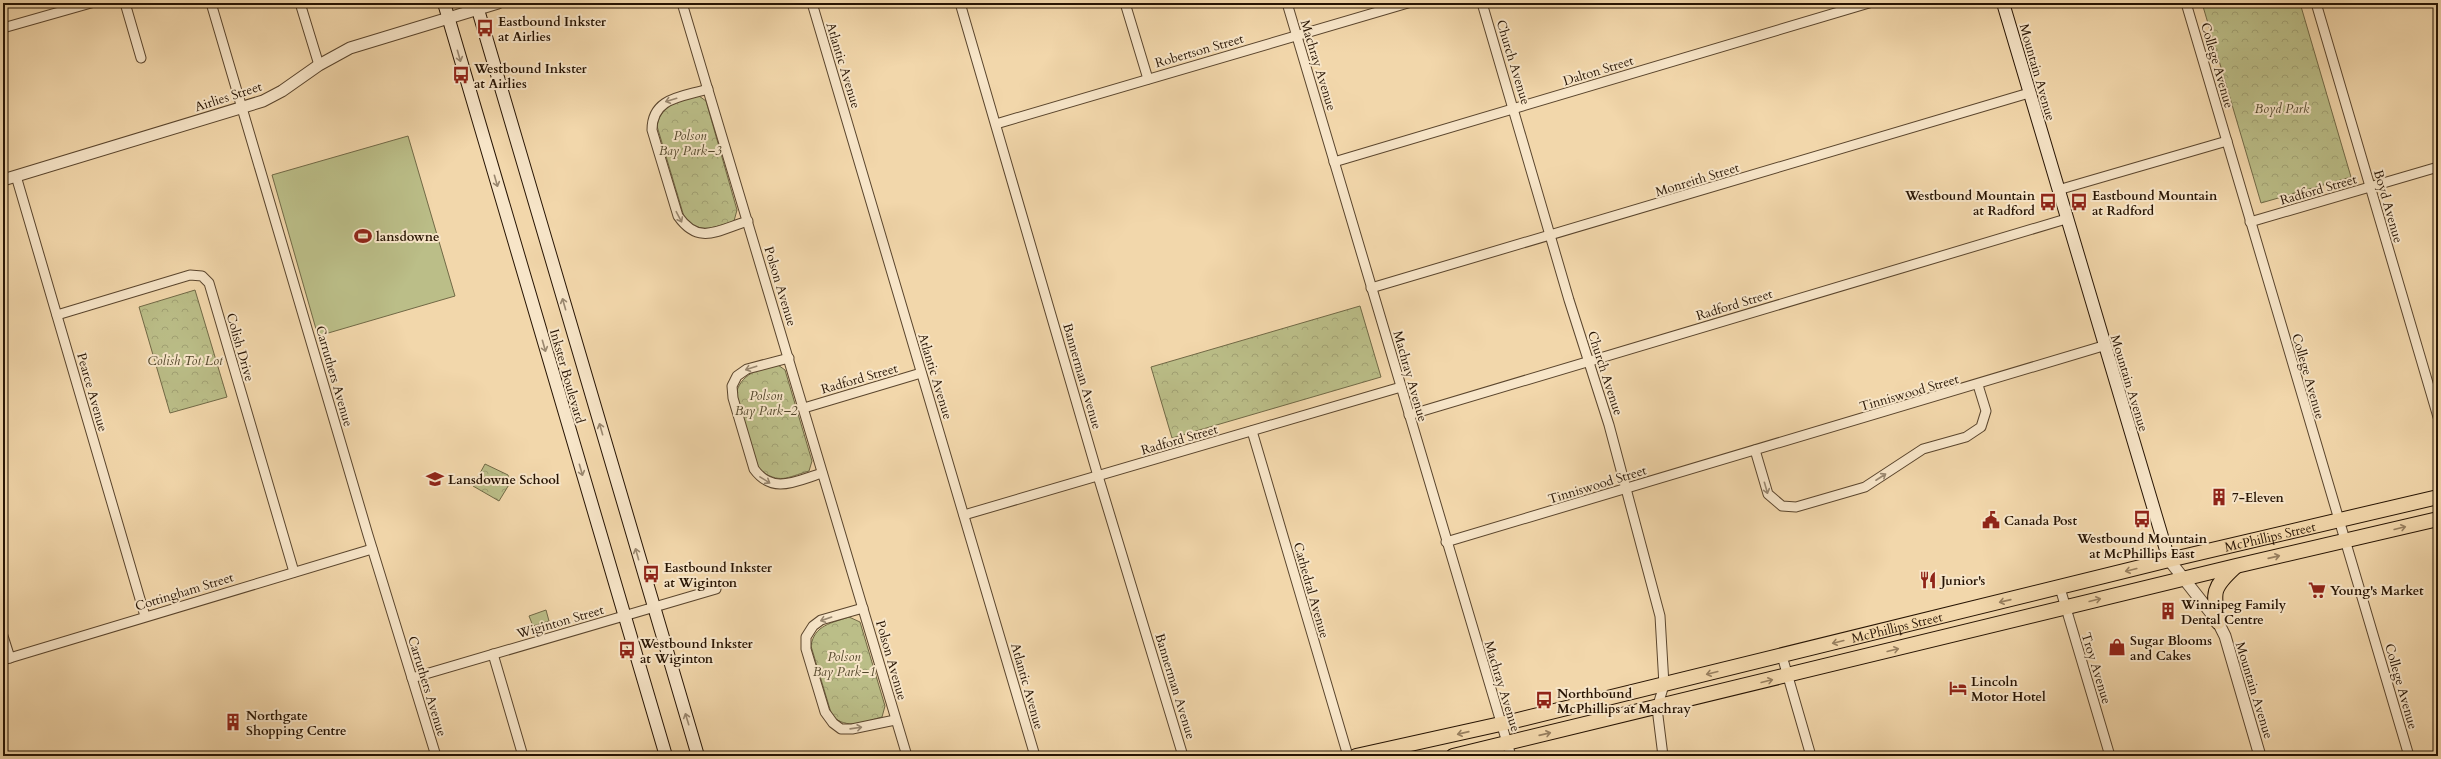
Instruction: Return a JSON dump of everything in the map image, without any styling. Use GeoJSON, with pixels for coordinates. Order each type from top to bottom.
{"type":"FeatureCollection","features":[{"type":"Feature","properties":{"kind":"main road","name":"Inkster Boulevard"},"geometry":{"type":"LineString","coordinates":[[444,3],[666,756]]}},
{"type":"Feature","properties":{"kind":"main road","name":"Mountain Avenue"},"geometry":{"type":"LineString","coordinates":[[2003,3],[2066,219],[2169,560]]}},
{"type":"Feature","properties":{"kind":"main road","name":"Inkster Boulevard"},"geometry":{"type":"LineString","coordinates":[[477,6],[653,608],[698,756]]}},
{"type":"Feature","properties":{"kind":"main road","name":"McPhillips Street"},"geometry":{"type":"LineString","coordinates":[[1356,756],[1501,724],[1664,685],[2169,560],[2438,497]]}},
{"type":"Feature","properties":{"kind":"main road","name":"McPhillips Street"},"geometry":{"type":"LineString","coordinates":[[1453,756],[1509,749],[1657,708],[2236,566],[2438,519]]}},
{"type":"Feature","properties":{"kind":"main road"},"geometry":{"type":"LineString","coordinates":[[2218,622],[2214,598],[2218,582],[2236,566]]}},
{"type":"Feature","properties":{"kind":"street"},"geometry":{"type":"LineString","coordinates":[[3,28],[91,3]]}},
{"type":"Feature","properties":{"kind":"street"},"geometry":{"type":"LineString","coordinates":[[125,3],[141,58]]}},
{"type":"Feature","properties":{"kind":"street","name":"Carruthers Avenue"},"geometry":{"type":"LineString","coordinates":[[211,3],[372,549],[436,756]]}},
{"type":"Feature","properties":{"kind":"street"},"geometry":{"type":"LineString","coordinates":[[300,3],[319,65]]}},
{"type":"Feature","properties":{"kind":"street","name":"Airlies Street"},"geometry":{"type":"LineString","coordinates":[[3,180],[263,101],[282,91],[319,65],[350,48],[374,39],[448,18],[477,6],[498,3]]}},
{"type":"Feature","properties":{"kind":"street","name":"Polson Avenue"},"geometry":{"type":"LineString","coordinates":[[682,3],[907,756]]}},
{"type":"Feature","properties":{"kind":"street","name":"Atlantic Avenue"},"geometry":{"type":"LineString","coordinates":[[812,3],[1035,756]]}},
{"type":"Feature","properties":{"kind":"street","name":"Bannerman Avenue"},"geometry":{"type":"LineString","coordinates":[[960,3],[1098,476],[1183,756]]}},
{"type":"Feature","properties":{"kind":"street"},"geometry":{"type":"LineString","coordinates":[[1125,3],[1148,78]]}},
{"type":"Feature","properties":{"kind":"street","name":"Machray Avenue"},"geometry":{"type":"LineString","coordinates":[[1286,3],[1509,749]]}},
{"type":"Feature","properties":{"kind":"street","name":"Robertson Street"},"geometry":{"type":"LineString","coordinates":[[996,124],[1148,78],[1408,3]]}},
{"type":"Feature","properties":{"kind":"street","name":"Church Avenue"},"geometry":{"type":"LineString","coordinates":[[1482,3],[1552,235],[1569,300],[1590,361],[1660,616],[1664,685],[1657,708],[1663,756]]}},
{"type":"Feature","properties":{"kind":"street","name":"Dalton Street"},"geometry":{"type":"LineString","coordinates":[[1334,162],[1869,3]]}},
{"type":"Feature","properties":{"kind":"street","name":"College Avenue"},"geometry":{"type":"LineString","coordinates":[[2186,3],[2338,520],[2410,756]]}},
{"type":"Feature","properties":{"kind":"street","name":"Boyd Avenue"},"geometry":{"type":"LineString","coordinates":[[2316,3],[2438,416]]}},
{"type":"Feature","properties":{"kind":"street"},"geometry":{"type":"LineString","coordinates":[[708,89],[664,102],[652,118],[652,130],[678,216],[686,227],[694,233],[704,234],[748,222]]}},
{"type":"Feature","properties":{"kind":"street","name":"Monreith Street"},"geometry":{"type":"LineString","coordinates":[[1371,288],[2029,93]]}},
{"type":"Feature","properties":{"kind":"street"},"geometry":{"type":"LineString","coordinates":[[2058,190],[2227,141]]}},
{"type":"Feature","properties":{"kind":"street","name":"Radford Street"},"geometry":{"type":"LineString","coordinates":[[2250,222],[2438,167]]}},
{"type":"Feature","properties":{"kind":"street","name":"Pearce Avenue"},"geometry":{"type":"LineString","coordinates":[[16,176],[146,616]]}},
{"type":"Feature","properties":{"kind":"street","name":"Radford Street"},"geometry":{"type":"LineString","coordinates":[[1409,415],[2066,219]]}},
{"type":"Feature","properties":{"kind":"street","name":"Colish Drive"},"geometry":{"type":"LineString","coordinates":[[57,315],[190,275],[202,276],[209,283],[294,572]]}},
{"type":"Feature","properties":{"kind":"street","name":"Tinniswood Street"},"geometry":{"type":"LineString","coordinates":[[1446,542],[1978,385],[2104,346]]}},
{"type":"Feature","properties":{"kind":"street"},"geometry":{"type":"LineString","coordinates":[[789,358],[747,369],[737,376],[732,386],[735,405],[754,469],[761,479],[771,484],[780,485],[822,473]]}},
{"type":"Feature","properties":{"kind":"street","name":"Radford Street"},"geometry":{"type":"LineString","coordinates":[[804,408],[921,374]]}},
{"type":"Feature","properties":{"kind":"street","name":"Tinniswood Street"},"geometry":{"type":"LineString","coordinates":[[1755,450],[1768,494],[1782,506],[1796,507],[1865,487],[1923,450],[1966,437],[1981,426],[1986,411],[1978,385]]}},
{"type":"Feature","properties":{"kind":"street","name":"Radford Street"},"geometry":{"type":"LineString","coordinates":[[964,515],[1401,387]]}},
{"type":"Feature","properties":{"kind":"street","name":"Cathedral Avenue"},"geometry":{"type":"LineString","coordinates":[[1252,431],[1348,756]]}},
{"type":"Feature","properties":{"kind":"street","name":"Cottingham Street"},"geometry":{"type":"LineString","coordinates":[[6,659],[372,549]]}},
{"type":"Feature","properties":{"kind":"street","name":"Mountain Avenue"},"geometry":{"type":"LineString","coordinates":[[2169,560],[2218,622],[2224,636],[2260,756]]}},
{"type":"Feature","properties":{"kind":"street","name":"Troy Avenue"},"geometry":{"type":"LineString","coordinates":[[2060,588],[2110,756]]}},
{"type":"Feature","properties":{"kind":"street","name":"Wiginton Street"},"geometry":{"type":"LineString","coordinates":[[412,678],[716,589]]}},
{"type":"Feature","properties":{"kind":"street","name":"Polson Avenue"},"geometry":{"type":"LineString","coordinates":[[863,608],[817,623],[806,638],[806,649],[825,712],[833,723],[841,728],[852,729],[895,720]]}},
{"type":"Feature","properties":{"kind":"street"},"geometry":{"type":"LineString","coordinates":[[3,636],[6,659]]}},
{"type":"Feature","properties":{"kind":"street"},"geometry":{"type":"LineString","coordinates":[[493,654],[523,756]]}},
{"type":"Feature","properties":{"kind":"street"},"geometry":{"type":"LineString","coordinates":[[1782,656],[1811,756]]}},
{"type":"Feature","properties":{"kind":"green space","name":"Boyd Park"},"geometry":{"type":"Polygon","coordinates":[[[2202,3],[2300,3],[2351,177],[2261,203],[2202,3]]]}},
{"type":"Feature","properties":{"kind":"green space","name":"Polson Bay Park–3"},"geometry":{"type":"Polygon","coordinates":[[[699,96],[706,101],[737,210],[734,221],[709,228],[697,227],[685,220],[657,126],[662,113],[672,104],[699,96]]]}},
{"type":"Feature","properties":{"kind":"green space","name":"lansdowne"},"geometry":{"type":"Polygon","coordinates":[[[408,136],[455,296],[318,336],[272,175],[408,136]]]}},
{"type":"Feature","properties":{"kind":"green space","name":"Colish Tot Lot"},"geometry":{"type":"Polygon","coordinates":[[[195,290],[227,397],[170,413],[139,307],[195,290]]]}},
{"type":"Feature","properties":{"kind":"green space"},"geometry":{"type":"Polygon","coordinates":[[[1360,306],[1381,377],[1172,438],[1151,367],[1360,306]]]}},
{"type":"Feature","properties":{"kind":"green space","name":"Polson Bay Park–2"},"geometry":{"type":"Polygon","coordinates":[[[778,365],[785,370],[812,461],[809,471],[783,478],[773,477],[759,470],[736,395],[741,382],[751,373],[778,365]]]}},
{"type":"Feature","properties":{"kind":"green space"},"geometry":{"type":"Polygon","coordinates":[[[485,464],[508,475],[510,483],[499,501],[473,486],[485,464]]]}},
{"type":"Feature","properties":{"kind":"green space"},"geometry":{"type":"Polygon","coordinates":[[[546,610],[549,621],[533,626],[529,616],[546,610]]]}},
{"type":"Feature","properties":{"kind":"green space","name":"Polson Bay Park–1"},"geometry":{"type":"Polygon","coordinates":[[[849,617],[860,622],[885,706],[882,717],[856,724],[844,723],[832,716],[811,646],[816,633],[820,629],[830,623],[849,617]]]}},
{"type":"Feature","properties":{"kind":"place","name":"Eastbound Inkster at Airlies"},"geometry":{"type":"Point","coordinates":[485,28]}},
{"type":"Feature","properties":{"kind":"place","name":"Westbound Inkster at Airlies"},"geometry":{"type":"Point","coordinates":[461,75]}},
{"type":"Feature","properties":{"kind":"place","name":"Westbound Mountain at Radford"},"geometry":{"type":"Point","coordinates":[2048,202]}},
{"type":"Feature","properties":{"kind":"place","name":"Eastbound Mountain at Radford"},"geometry":{"type":"Point","coordinates":[2079,202]}},
{"type":"Feature","properties":{"kind":"place","name":"lansdowne"},"geometry":{"type":"Point","coordinates":[363,236]}},
{"type":"Feature","properties":{"kind":"place","name":"Lansdowne School"},"geometry":{"type":"Point","coordinates":[435,479]}},
{"type":"Feature","properties":{"kind":"place","name":"7-Eleven"},"geometry":{"type":"Point","coordinates":[2219,497]}},
{"type":"Feature","properties":{"kind":"place","name":"Westbound Mountain at McPhillips East"},"geometry":{"type":"Point","coordinates":[2142,519]}},
{"type":"Feature","properties":{"kind":"place","name":"Canada Post"},"geometry":{"type":"Point","coordinates":[1991,520]}},
{"type":"Feature","properties":{"kind":"place","name":"Eastbound Inkster at Wiginton"},"geometry":{"type":"Point","coordinates":[651,574]}},
{"type":"Feature","properties":{"kind":"place","name":"Junior's"},"geometry":{"type":"Point","coordinates":[1928,580]}},
{"type":"Feature","properties":{"kind":"place","name":"Young's Market"},"geometry":{"type":"Point","coordinates":[2317,590]}},
{"type":"Feature","properties":{"kind":"place","name":"Winnipeg Family Dental Centre"},"geometry":{"type":"Point","coordinates":[2168,611]}},
{"type":"Feature","properties":{"kind":"place","name":"Sugar Blooms and Cakes"},"geometry":{"type":"Point","coordinates":[2117,647]}},
{"type":"Feature","properties":{"kind":"place","name":"Westbound Inkster at Wiginton"},"geometry":{"type":"Point","coordinates":[627,650]}},
{"type":"Feature","properties":{"kind":"place","name":"Lincoln Motor Hotel"},"geometry":{"type":"Point","coordinates":[1958,688]}},
{"type":"Feature","properties":{"kind":"place","name":"Northbound McPhillips at Machray"},"geometry":{"type":"Point","coordinates":[1544,700]}},
{"type":"Feature","properties":{"kind":"place","name":"Northgate Shopping Centre"},"geometry":{"type":"Point","coordinates":[233,722]}}]}
